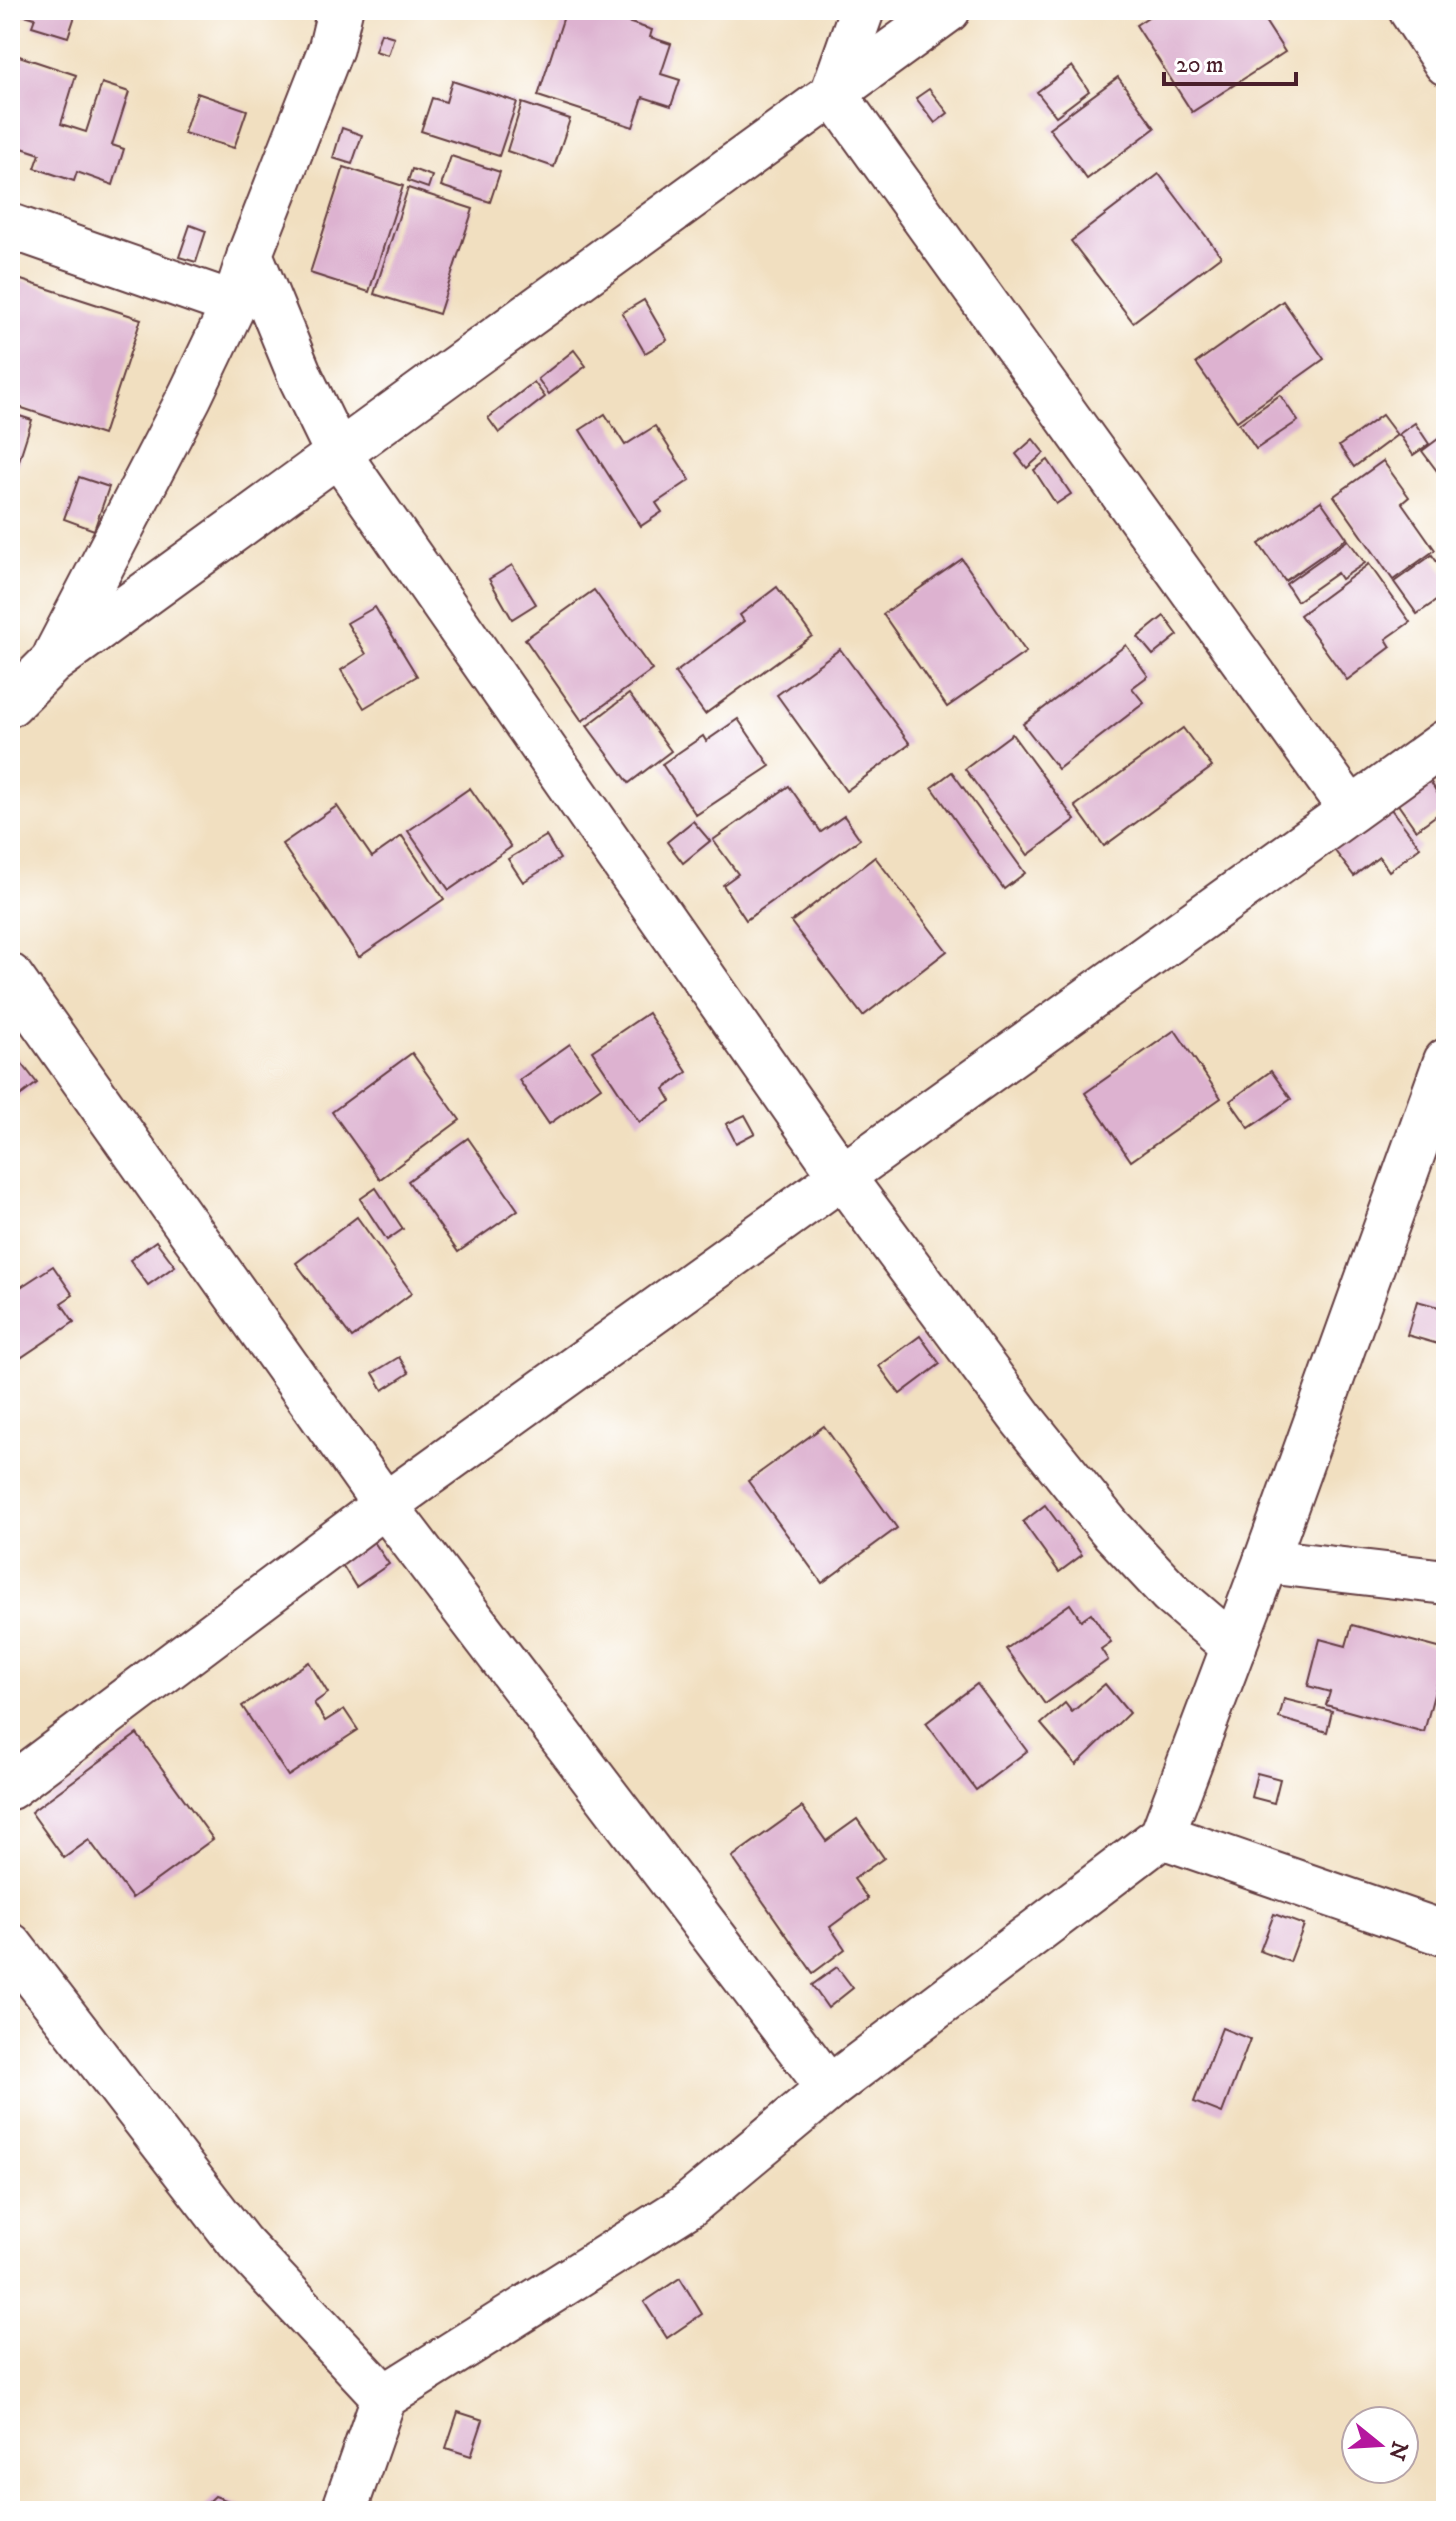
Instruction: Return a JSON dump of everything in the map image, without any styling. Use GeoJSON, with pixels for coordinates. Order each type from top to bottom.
{"type":"FeatureCollection","features":[{"type":"Feature","properties":{"kind":"street"},"geometry":{"type":"LineString","coordinates":[[52,662],[234,304],[250,254],[331,48],[340,10]]}},
{"type":"Feature","properties":{"kind":"street"},"geometry":{"type":"LineString","coordinates":[[833,92],[862,10]]}},
{"type":"Feature","properties":{"kind":"street"},"geometry":{"type":"LineString","coordinates":[[10,704],[52,662],[948,10]]}},
{"type":"Feature","properties":{"kind":"street"},"geometry":{"type":"LineString","coordinates":[[1411,10],[1446,63]]}},
{"type":"Feature","properties":{"kind":"street"},"geometry":{"type":"LineString","coordinates":[[833,92],[1351,810]]}},
{"type":"Feature","properties":{"kind":"street"},"geometry":{"type":"LineString","coordinates":[[10,226],[234,304]]}},
{"type":"Feature","properties":{"kind":"street"},"geometry":{"type":"LineString","coordinates":[[250,254],[301,378],[337,452],[842,1176],[1022,1419],[1110,1528],[1170,1592],[1234,1647]]}},
{"type":"Feature","properties":{"kind":"street"},"geometry":{"type":"LineString","coordinates":[[10,1787],[385,1505],[1446,742]]}},
{"type":"Feature","properties":{"kind":"street"},"geometry":{"type":"LineString","coordinates":[[10,976],[385,1505],[829,2088]]}},
{"type":"Feature","properties":{"kind":"street"},"geometry":{"type":"LineString","coordinates":[[344,2511],[384,2397],[689,2205],[829,2088],[1162,1836],[1266,1561],[1446,1061]]}},
{"type":"Feature","properties":{"kind":"street"},"geometry":{"type":"LineString","coordinates":[[1266,1561],[1446,1582]]}},
{"type":"Feature","properties":{"kind":"street"},"geometry":{"type":"LineString","coordinates":[[1162,1836],[1446,1934]]}},
{"type":"Feature","properties":{"kind":"street"},"geometry":{"type":"LineString","coordinates":[[10,1945],[240,2243],[384,2397]]}},
{"type":"Feature","properties":{"kind":"building"},"geometry":{"type":"Polygon","coordinates":[[[77,10],[68,37],[32,26],[35,18],[11,11],[77,10]]]}},
{"type":"Feature","properties":{"kind":"building"},"geometry":{"type":"Polygon","coordinates":[[[566,10],[591,10],[652,30],[650,37],[671,44],[661,74],[680,80],[671,106],[643,97],[633,127],[538,96],[566,10]]]}},
{"type":"Feature","properties":{"kind":"building"},"geometry":{"type":"Polygon","coordinates":[[[1159,10],[1258,10],[1285,52],[1192,112],[1136,25],[1159,10]]]}},
{"type":"Feature","properties":{"kind":"building"},"geometry":{"type":"Polygon","coordinates":[[[381,33],[394,37],[388,55],[375,51],[381,33]]]}},
{"type":"Feature","properties":{"kind":"building"},"geometry":{"type":"Polygon","coordinates":[[[10,53],[76,75],[61,124],[86,132],[102,83],[129,92],[112,145],[124,149],[113,185],[77,172],[74,181],[35,168],[40,154],[10,144],[10,53]]]}},
{"type":"Feature","properties":{"kind":"building"},"geometry":{"type":"Polygon","coordinates":[[[1072,66],[1089,91],[1056,116],[1037,92],[1072,66]]]}},
{"type":"Feature","properties":{"kind":"building"},"geometry":{"type":"Polygon","coordinates":[[[1118,77],[1155,128],[1087,179],[1049,128],[1118,77]]]}},
{"type":"Feature","properties":{"kind":"building"},"geometry":{"type":"Polygon","coordinates":[[[452,81],[517,102],[499,156],[421,131],[432,98],[446,102],[452,81]]]}},
{"type":"Feature","properties":{"kind":"building"},"geometry":{"type":"Polygon","coordinates":[[[929,89],[948,113],[935,123],[916,98],[929,89]]]}},
{"type":"Feature","properties":{"kind":"building"},"geometry":{"type":"Polygon","coordinates":[[[197,93],[247,110],[234,148],[184,133],[197,93]]]}},
{"type":"Feature","properties":{"kind":"building"},"geometry":{"type":"Polygon","coordinates":[[[522,103],[570,119],[554,167],[507,151],[522,103]]]}},
{"type":"Feature","properties":{"kind":"building"},"geometry":{"type":"Polygon","coordinates":[[[342,128],[362,135],[352,164],[333,158],[342,128]]]}},
{"type":"Feature","properties":{"kind":"building"},"geometry":{"type":"Polygon","coordinates":[[[451,156],[500,172],[490,202],[441,186],[451,156]]]}},
{"type":"Feature","properties":{"kind":"building"},"geometry":{"type":"Polygon","coordinates":[[[344,167],[403,186],[369,292],[310,273],[344,167]]]}},
{"type":"Feature","properties":{"kind":"building"},"geometry":{"type":"Polygon","coordinates":[[[412,169],[432,176],[428,188],[408,181],[412,169]]]}},
{"type":"Feature","properties":{"kind":"building"},"geometry":{"type":"Polygon","coordinates":[[[1159,174],[1221,256],[1133,322],[1071,241],[1159,174]]]}},
{"type":"Feature","properties":{"kind":"building"},"geometry":{"type":"Polygon","coordinates":[[[408,188],[473,209],[439,314],[374,294],[408,188]]]}},
{"type":"Feature","properties":{"kind":"building"},"geometry":{"type":"Polygon","coordinates":[[[190,225],[206,231],[196,262],[179,257],[190,225]]]}},
{"type":"Feature","properties":{"kind":"building"},"geometry":{"type":"Polygon","coordinates":[[[12,277],[141,319],[103,435],[10,404],[12,277]]]}},
{"type":"Feature","properties":{"kind":"building"},"geometry":{"type":"Polygon","coordinates":[[[644,300],[667,340],[645,353],[622,313],[644,300]]]}},
{"type":"Feature","properties":{"kind":"building"},"geometry":{"type":"Polygon","coordinates":[[[1283,301],[1324,359],[1237,421],[1196,363],[1283,301]]]}},
{"type":"Feature","properties":{"kind":"building"},"geometry":{"type":"Polygon","coordinates":[[[574,350],[586,366],[549,394],[538,379],[574,350]]]}},
{"type":"Feature","properties":{"kind":"building"},"geometry":{"type":"Polygon","coordinates":[[[534,382],[545,397],[499,433],[488,418],[534,382]]]}},
{"type":"Feature","properties":{"kind":"building"},"geometry":{"type":"Polygon","coordinates":[[[1280,395],[1298,421],[1256,449],[1239,424],[1280,395]]]}},
{"type":"Feature","properties":{"kind":"building"},"geometry":{"type":"Polygon","coordinates":[[[10,413],[32,420],[16,470],[10,468],[10,413]]]}},
{"type":"Feature","properties":{"kind":"building"},"geometry":{"type":"Polygon","coordinates":[[[605,414],[625,445],[655,426],[690,480],[656,503],[662,512],[641,526],[580,430],[605,414]]]}},
{"type":"Feature","properties":{"kind":"building"},"geometry":{"type":"Polygon","coordinates":[[[1382,415],[1397,435],[1354,467],[1339,446],[1382,415]]]}},
{"type":"Feature","properties":{"kind":"building"},"geometry":{"type":"Polygon","coordinates":[[[1415,423],[1429,444],[1413,455],[1399,434],[1415,423]]]}},
{"type":"Feature","properties":{"kind":"building"},"geometry":{"type":"Polygon","coordinates":[[[1446,433],[1446,483],[1422,451],[1446,433]]]}},
{"type":"Feature","properties":{"kind":"building"},"geometry":{"type":"Polygon","coordinates":[[[1033,439],[1044,453],[1027,468],[1016,454],[1033,439]]]}},
{"type":"Feature","properties":{"kind":"building"},"geometry":{"type":"Polygon","coordinates":[[[1048,460],[1071,494],[1056,504],[1034,470],[1048,460]]]}},
{"type":"Feature","properties":{"kind":"building"},"geometry":{"type":"Polygon","coordinates":[[[1383,461],[1409,497],[1402,503],[1435,550],[1393,580],[1334,496],[1383,461]]]}},
{"type":"Feature","properties":{"kind":"building"},"geometry":{"type":"Polygon","coordinates":[[[79,477],[109,487],[94,530],[64,519],[79,477]]]}},
{"type":"Feature","properties":{"kind":"building"},"geometry":{"type":"Polygon","coordinates":[[[1321,501],[1347,538],[1285,581],[1259,544],[1321,501]]]}},
{"type":"Feature","properties":{"kind":"building"},"geometry":{"type":"Polygon","coordinates":[[[1348,540],[1365,563],[1341,579],[1337,573],[1297,601],[1286,584],[1348,540]]]}},
{"type":"Feature","properties":{"kind":"building"},"geometry":{"type":"Polygon","coordinates":[[[1432,555],[1446,575],[1446,594],[1417,614],[1394,582],[1432,555]]]}},
{"type":"Feature","properties":{"kind":"building"},"geometry":{"type":"Polygon","coordinates":[[[962,559],[1026,652],[947,707],[883,614],[962,559]]]}},
{"type":"Feature","properties":{"kind":"building"},"geometry":{"type":"Polygon","coordinates":[[[1369,564],[1410,622],[1386,639],[1391,647],[1347,680],[1300,615],[1369,564]]]}},
{"type":"Feature","properties":{"kind":"building"},"geometry":{"type":"Polygon","coordinates":[[[512,565],[536,604],[512,619],[489,579],[512,565]]]}},
{"type":"Feature","properties":{"kind":"building"},"geometry":{"type":"Polygon","coordinates":[[[777,587],[812,636],[705,714],[675,673],[744,621],[740,615],[777,587]]]}},
{"type":"Feature","properties":{"kind":"building"},"geometry":{"type":"Polygon","coordinates":[[[594,590],[652,670],[582,721],[525,639],[594,590]]]}},
{"type":"Feature","properties":{"kind":"building"},"geometry":{"type":"Polygon","coordinates":[[[375,607],[417,676],[364,708],[341,670],[366,654],[347,623],[375,607]]]}},
{"type":"Feature","properties":{"kind":"building"},"geometry":{"type":"Polygon","coordinates":[[[1164,616],[1178,635],[1153,655],[1138,637],[1164,616]]]}},
{"type":"Feature","properties":{"kind":"building"},"geometry":{"type":"Polygon","coordinates":[[[1126,645],[1148,676],[1132,688],[1144,703],[1058,769],[1023,724],[1126,645]]]}},
{"type":"Feature","properties":{"kind":"building"},"geometry":{"type":"Polygon","coordinates":[[[840,649],[910,744],[846,791],[777,695],[840,649]]]}},
{"type":"Feature","properties":{"kind":"building"},"geometry":{"type":"Polygon","coordinates":[[[629,694],[671,751],[629,783],[587,726],[629,694]]]}},
{"type":"Feature","properties":{"kind":"building"},"geometry":{"type":"Polygon","coordinates":[[[738,719],[770,766],[696,815],[662,764],[703,736],[706,741],[738,719]]]}},
{"type":"Feature","properties":{"kind":"building"},"geometry":{"type":"Polygon","coordinates":[[[1183,728],[1212,767],[1104,846],[1075,806],[1183,728]]]}},
{"type":"Feature","properties":{"kind":"building"},"geometry":{"type":"Polygon","coordinates":[[[1012,734],[1075,820],[1028,855],[965,769],[1012,734]]]}},
{"type":"Feature","properties":{"kind":"building"},"geometry":{"type":"Polygon","coordinates":[[[952,772],[1025,873],[1004,889],[932,787],[952,772]]]}},
{"type":"Feature","properties":{"kind":"building"},"geometry":{"type":"Polygon","coordinates":[[[1429,779],[1446,808],[1416,830],[1397,803],[1429,779]]]}},
{"type":"Feature","properties":{"kind":"building"},"geometry":{"type":"Polygon","coordinates":[[[789,786],[821,832],[844,816],[860,839],[746,920],[723,885],[738,874],[713,840],[789,786]]]}},
{"type":"Feature","properties":{"kind":"building"},"geometry":{"type":"Polygon","coordinates":[[[470,788],[511,847],[449,890],[408,831],[470,788]]]}},
{"type":"Feature","properties":{"kind":"building"},"geometry":{"type":"Polygon","coordinates":[[[1387,804],[1420,847],[1389,871],[1379,857],[1354,876],[1332,847],[1387,804]]]}},
{"type":"Feature","properties":{"kind":"building"},"geometry":{"type":"Polygon","coordinates":[[[337,806],[372,857],[402,836],[444,899],[359,957],[282,844],[337,806]]]}},
{"type":"Feature","properties":{"kind":"building"},"geometry":{"type":"Polygon","coordinates":[[[693,821],[710,841],[683,863],[667,842],[693,821]]]}},
{"type":"Feature","properties":{"kind":"building"},"geometry":{"type":"Polygon","coordinates":[[[546,836],[560,859],[523,882],[508,859],[546,836]]]}},
{"type":"Feature","properties":{"kind":"building"},"geometry":{"type":"Polygon","coordinates":[[[875,857],[947,951],[863,1016],[791,922],[875,857]]]}},
{"type":"Feature","properties":{"kind":"building"},"geometry":{"type":"Polygon","coordinates":[[[648,1013],[687,1072],[664,1089],[671,1101],[639,1122],[592,1051],[648,1013]]]}},
{"type":"Feature","properties":{"kind":"building"},"geometry":{"type":"Polygon","coordinates":[[[1175,1030],[1221,1098],[1131,1161],[1085,1093],[1175,1030]]]}},
{"type":"Feature","properties":{"kind":"building"},"geometry":{"type":"Polygon","coordinates":[[[570,1044],[601,1087],[549,1124],[519,1080],[570,1044]]]}},
{"type":"Feature","properties":{"kind":"building"},"geometry":{"type":"Polygon","coordinates":[[[10,1048],[37,1083],[17,1098],[10,1089],[10,1048]]]}},
{"type":"Feature","properties":{"kind":"building"},"geometry":{"type":"Polygon","coordinates":[[[412,1053],[460,1120],[380,1179],[332,1112],[412,1053]]]}},
{"type":"Feature","properties":{"kind":"building"},"geometry":{"type":"Polygon","coordinates":[[[1271,1071],[1291,1099],[1249,1128],[1230,1101],[1271,1071]]]}},
{"type":"Feature","properties":{"kind":"building"},"geometry":{"type":"Polygon","coordinates":[[[745,1115],[755,1133],[736,1143],[726,1124],[745,1115]]]}},
{"type":"Feature","properties":{"kind":"building"},"geometry":{"type":"Polygon","coordinates":[[[468,1138],[518,1210],[458,1252],[408,1181],[468,1138]]]}},
{"type":"Feature","properties":{"kind":"building"},"geometry":{"type":"Polygon","coordinates":[[[376,1188],[403,1229],[387,1240],[360,1199],[376,1188]]]}},
{"type":"Feature","properties":{"kind":"building"},"geometry":{"type":"Polygon","coordinates":[[[357,1217],[412,1293],[352,1338],[296,1263],[357,1217]]]}},
{"type":"Feature","properties":{"kind":"building"},"geometry":{"type":"Polygon","coordinates":[[[156,1241],[175,1266],[148,1285],[130,1260],[156,1241]]]}},
{"type":"Feature","properties":{"kind":"building"},"geometry":{"type":"Polygon","coordinates":[[[53,1266],[73,1295],[61,1303],[74,1322],[10,1365],[10,1294],[53,1266]]]}},
{"type":"Feature","properties":{"kind":"building"},"geometry":{"type":"Polygon","coordinates":[[[1417,1301],[1446,1309],[1438,1344],[1407,1335],[1417,1301]]]}},
{"type":"Feature","properties":{"kind":"building"},"geometry":{"type":"Polygon","coordinates":[[[920,1336],[940,1364],[900,1394],[879,1366],[920,1336]]]}},
{"type":"Feature","properties":{"kind":"building"},"geometry":{"type":"Polygon","coordinates":[[[399,1357],[409,1373],[383,1390],[373,1373],[399,1357]]]}},
{"type":"Feature","properties":{"kind":"building"},"geometry":{"type":"Polygon","coordinates":[[[824,1426],[897,1528],[822,1583],[748,1481],[824,1426]]]}},
{"type":"Feature","properties":{"kind":"building"},"geometry":{"type":"Polygon","coordinates":[[[1045,1505],[1082,1555],[1059,1572],[1023,1522],[1045,1505]]]}},
{"type":"Feature","properties":{"kind":"building"},"geometry":{"type":"Polygon","coordinates":[[[370,1536],[389,1564],[356,1587],[338,1558],[370,1536]]]}},
{"type":"Feature","properties":{"kind":"building"},"geometry":{"type":"Polygon","coordinates":[[[1070,1604],[1081,1620],[1091,1613],[1111,1642],[1101,1649],[1108,1660],[1045,1704],[1006,1649],[1070,1604]]]}},
{"type":"Feature","properties":{"kind":"building"},"geometry":{"type":"Polygon","coordinates":[[[1352,1625],[1446,1650],[1424,1732],[1326,1705],[1330,1692],[1308,1686],[1320,1639],[1346,1646],[1352,1625]]]}},
{"type":"Feature","properties":{"kind":"building"},"geometry":{"type":"Polygon","coordinates":[[[309,1662],[328,1693],[314,1703],[325,1721],[344,1709],[358,1730],[288,1776],[242,1706],[309,1662]]]}},
{"type":"Feature","properties":{"kind":"building"},"geometry":{"type":"Polygon","coordinates":[[[977,1684],[1027,1751],[976,1790],[926,1723],[977,1684]]]}},
{"type":"Feature","properties":{"kind":"building"},"geometry":{"type":"Polygon","coordinates":[[[1105,1684],[1129,1713],[1076,1765],[1041,1724],[1065,1703],[1072,1712],[1105,1684]]]}},
{"type":"Feature","properties":{"kind":"building"},"geometry":{"type":"Polygon","coordinates":[[[1284,1699],[1332,1711],[1327,1732],[1279,1718],[1284,1699]]]}},
{"type":"Feature","properties":{"kind":"building"},"geometry":{"type":"Polygon","coordinates":[[[137,1734],[213,1839],[132,1898],[89,1840],[64,1858],[31,1812],[137,1734]]]}},
{"type":"Feature","properties":{"kind":"building"},"geometry":{"type":"Polygon","coordinates":[[[1257,1773],[1280,1779],[1274,1803],[1251,1797],[1257,1773]]]}},
{"type":"Feature","properties":{"kind":"building"},"geometry":{"type":"Polygon","coordinates":[[[802,1807],[826,1841],[857,1819],[884,1858],[854,1879],[868,1899],[830,1927],[845,1949],[813,1973],[732,1857],[802,1807]]]}},
{"type":"Feature","properties":{"kind":"building"},"geometry":{"type":"Polygon","coordinates":[[[1274,1914],[1304,1925],[1290,1962],[1260,1951],[1274,1914]]]}},
{"type":"Feature","properties":{"kind":"building"},"geometry":{"type":"Polygon","coordinates":[[[837,1967],[853,1988],[828,2008],[812,1985],[837,1967]]]}},
{"type":"Feature","properties":{"kind":"building"},"geometry":{"type":"Polygon","coordinates":[[[1222,2028],[1250,2039],[1222,2113],[1194,2102],[1222,2028]]]}},
{"type":"Feature","properties":{"kind":"building"},"geometry":{"type":"Polygon","coordinates":[[[680,2278],[702,2314],[667,2338],[644,2302],[680,2278]]]}},
{"type":"Feature","properties":{"kind":"building"},"geometry":{"type":"Polygon","coordinates":[[[458,2412],[483,2420],[471,2456],[446,2448],[458,2412]]]}},
{"type":"Feature","properties":{"kind":"building"},"geometry":{"type":"Polygon","coordinates":[[[215,2496],[245,2507],[243,2511],[199,2511],[215,2496]]]}}]}
